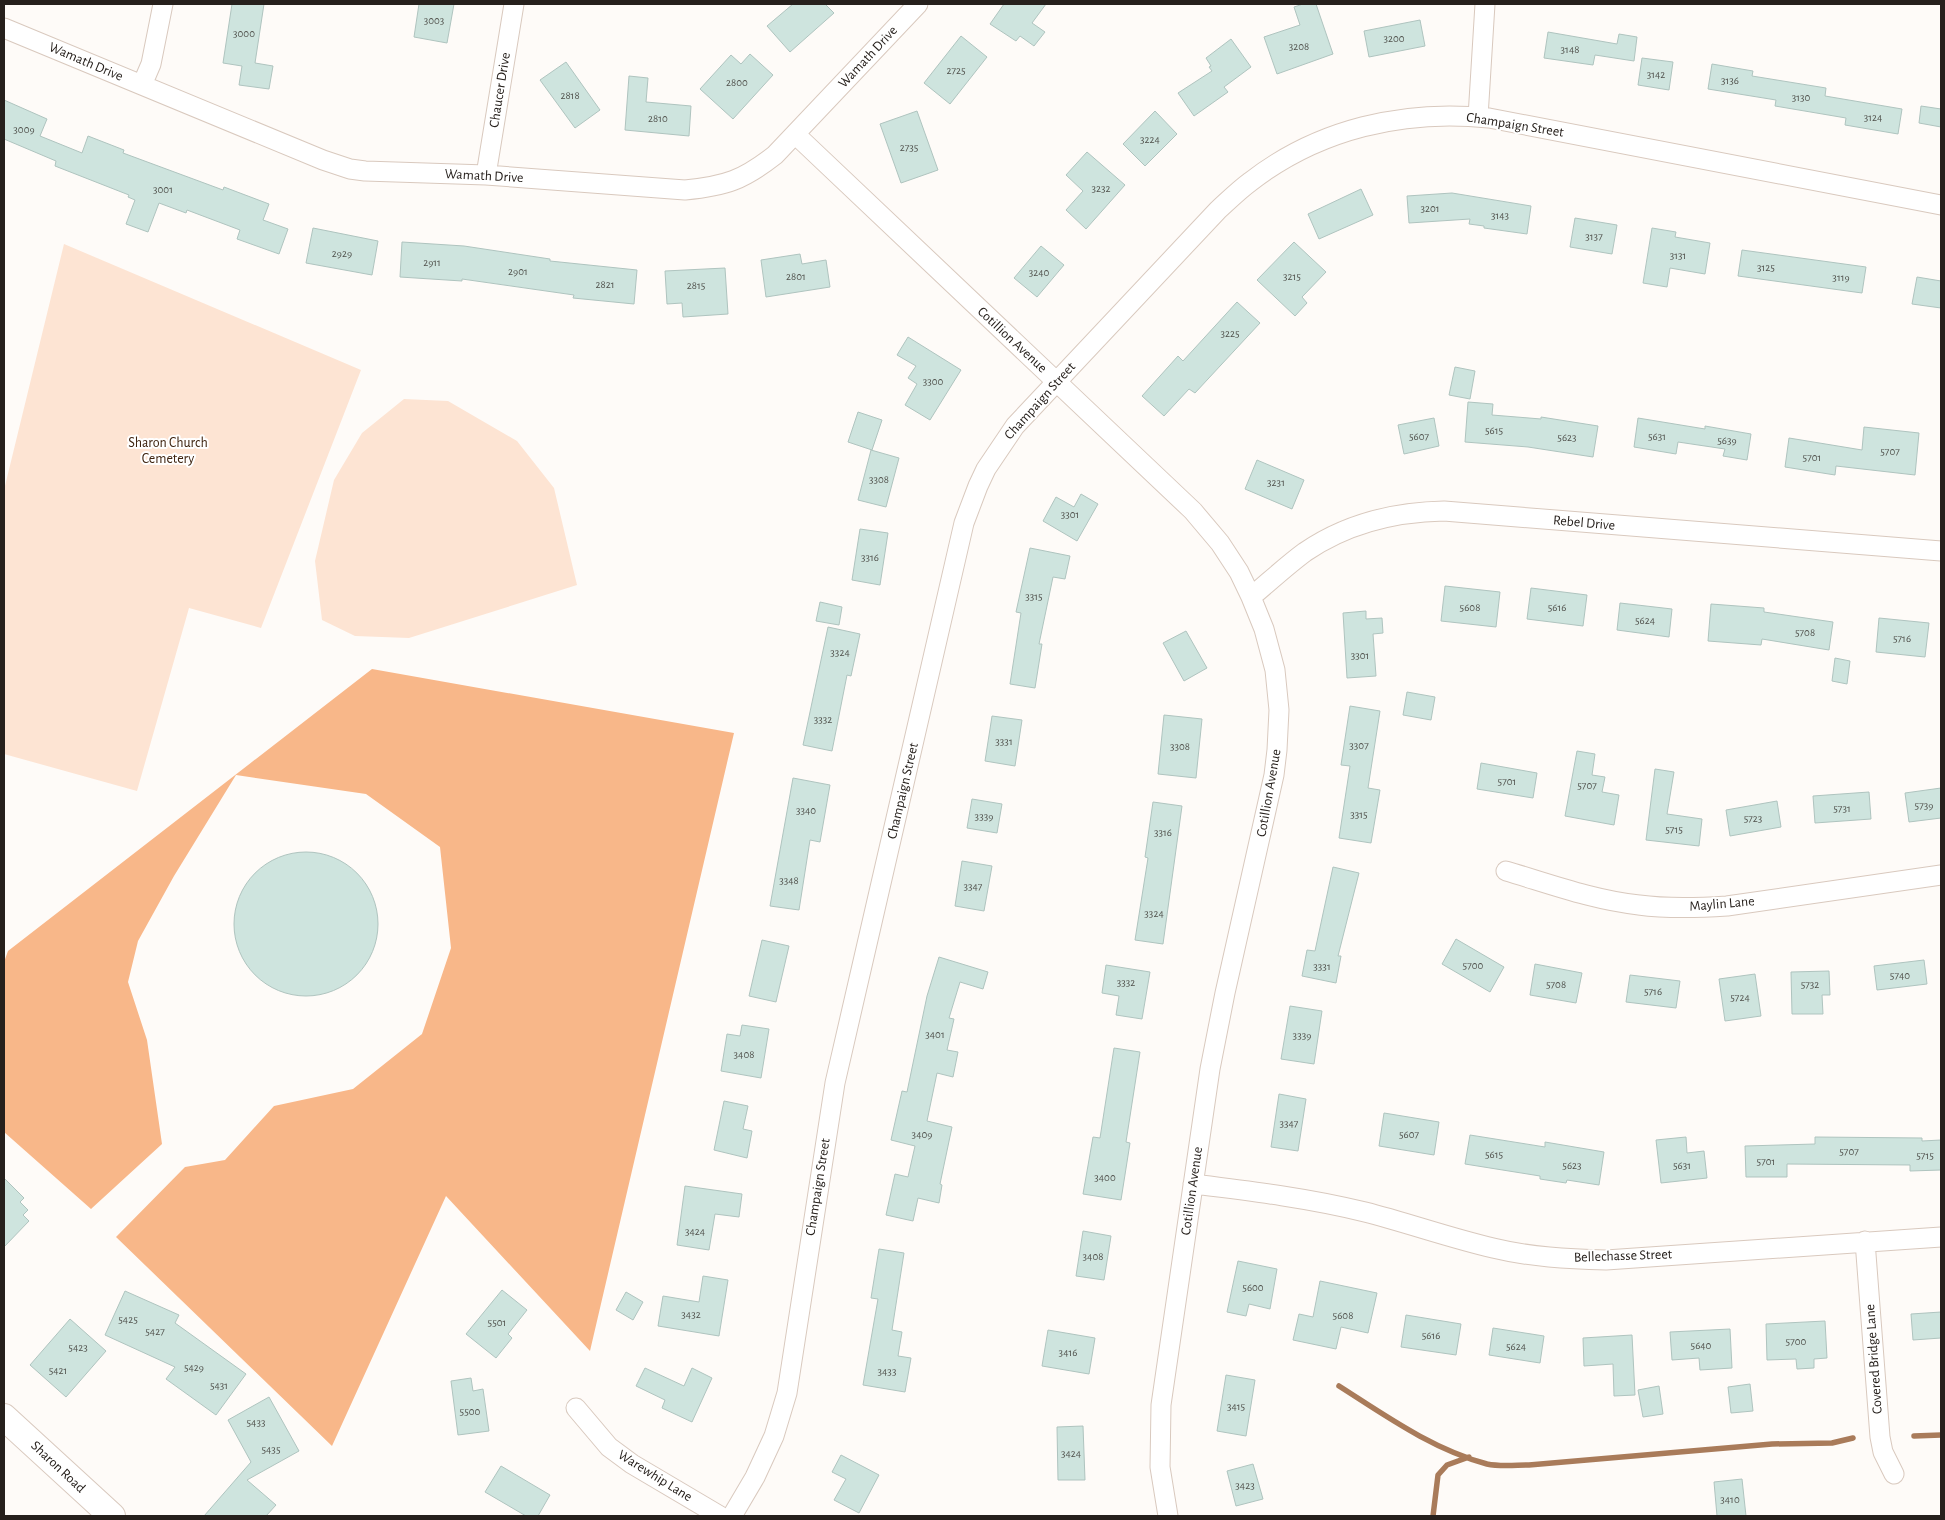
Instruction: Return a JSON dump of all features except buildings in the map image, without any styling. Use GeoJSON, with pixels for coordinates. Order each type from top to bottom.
{"type":"FeatureCollection","features":[{"type":"Feature","properties":{"kind":"main road","name":"Sharon Road"},"geometry":{"type":"LineString","coordinates":[[4,1417],[112,1516]]}},
{"type":"Feature","properties":{"kind":"street"},"geometry":{"type":"LineString","coordinates":[[142,85],[151,64],[157,42],[163,4]]}},
{"type":"Feature","properties":{"kind":"street","name":"Chaucer Drive"},"geometry":{"type":"LineString","coordinates":[[486,176],[514,4]]}},
{"type":"Feature","properties":{"kind":"street","name":"Wamath Drive"},"geometry":{"type":"LineString","coordinates":[[4,28],[323,160],[350,169],[486,176],[685,190],[713,188],[754,172],[775,155],[918,4]]}},
{"type":"Feature","properties":{"kind":"street"},"geometry":{"type":"LineString","coordinates":[[1478,117],[1485,4]]}},
{"type":"Feature","properties":{"kind":"street","name":"Champaign Street"},"geometry":{"type":"LineString","coordinates":[[732,1516],[755,1477],[774,1436],[787,1393],[835,1083],[964,523],[978,486],[1003,441],[1015,426],[1218,210],[1250,182],[1286,158],[1319,142],[1357,127],[1377,122],[1418,116],[1478,117],[1941,205]]}},
{"type":"Feature","properties":{"kind":"street","name":"Cotillion Avenue"},"geometry":{"type":"LineString","coordinates":[[795,134],[1193,511],[1220,543],[1238,572],[1264,629],[1275,670],[1279,710],[1278,750],[1265,818],[1210,1068],[1161,1405],[1160,1467],[1168,1516]]}},
{"type":"Feature","properties":{"kind":"street","name":"Rebel Drive"},"geometry":{"type":"LineString","coordinates":[[1251,597],[1306,551],[1338,533],[1389,516],[1425,512],[1454,512],[1941,551]]}},
{"type":"Feature","properties":{"kind":"street","name":"Maylin Lane"},"geometry":{"type":"LineString","coordinates":[[1506,871],[1592,897],[1638,905],[1671,908],[1727,906],[1941,875]]}},
{"type":"Feature","properties":{"kind":"street","name":"Bellechasse Street"},"geometry":{"type":"LineString","coordinates":[[1193,1184],[1364,1212],[1493,1248],[1543,1257],[1606,1260],[1941,1237]]}},
{"type":"Feature","properties":{"kind":"street","name":"Covered Bridge Lane"},"geometry":{"type":"LineString","coordinates":[[1864,1241],[1880,1437],[1883,1452],[1894,1474]]}},
{"type":"Feature","properties":{"kind":"street","name":"Warewhip Lane"},"geometry":{"type":"LineString","coordinates":[[576,1408],[609,1447],[632,1464],[720,1516]]}},
{"type":"Feature","properties":{"kind":"green space","name":"Sharon Church Cemetery"},"geometry":{"type":"Polygon","coordinates":[[[64,244],[361,370],[261,628],[189,608],[137,791],[4,754],[4,490],[64,244]]]}},
{"type":"Feature","properties":{"kind":"green space"},"geometry":{"type":"Polygon","coordinates":[[[404,399],[448,401],[517,441],[554,488],[577,585],[409,638],[355,636],[322,620],[315,561],[334,480],[362,433],[404,399]]]}},
{"type":"Feature","properties":{"kind":"shaded area"},"geometry":{"type":"Polygon","coordinates":[[[372,669],[734,733],[590,1351],[446,1196],[332,1446],[116,1237],[185,1167],[225,1160],[274,1106],[353,1089],[422,1034],[451,948],[440,847],[366,794],[236,775],[174,876],[138,941],[128,982],[147,1040],[162,1144],[91,1209],[4,1132],[4,962],[8,951],[372,669]]]}},
{"type":"Feature","properties":{"kind":"waterway"},"geometry":{"type":"LineString","coordinates":[[1339,1386],[1428,1441],[1467,1458],[1492,1465],[1529,1465],[1772,1444],[1832,1443],[1853,1438]]}},
{"type":"Feature","properties":{"kind":"waterway"},"geometry":{"type":"LineString","coordinates":[[1914,1436],[1941,1435]]}},
{"type":"Feature","properties":{"kind":"waterway"},"geometry":{"type":"LineString","coordinates":[[1433,1516],[1438,1475],[1447,1465],[1469,1457]]}}]}
